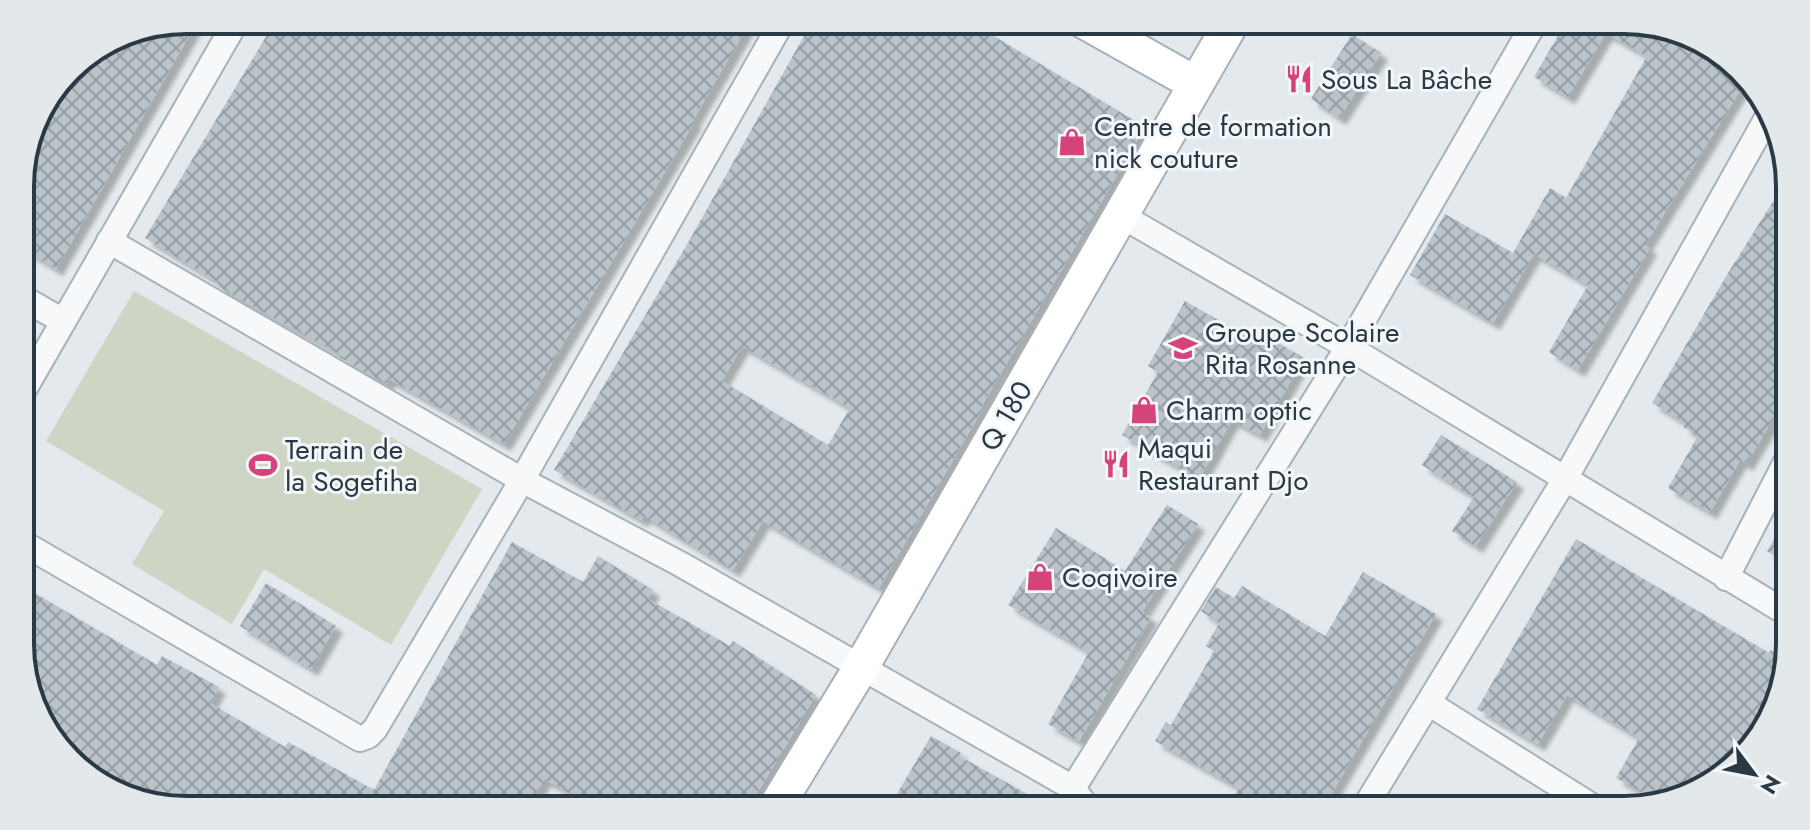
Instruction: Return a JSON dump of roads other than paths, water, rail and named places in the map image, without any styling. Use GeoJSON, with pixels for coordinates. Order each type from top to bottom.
{"type":"FeatureCollection","features":[{"type":"Feature","properties":{"kind":"street"},"geometry":{"type":"LineString","coordinates":[[34,372],[229,34]]}},
{"type":"Feature","properties":{"kind":"street"},"geometry":{"type":"LineString","coordinates":[[34,550],[360,739],[375,729],[522,480],[775,34]]}},
{"type":"Feature","properties":{"kind":"street"},"geometry":{"type":"LineString","coordinates":[[1107,34],[1196,84]]}},
{"type":"Feature","properties":{"kind":"street","name":"Q 180"},"geometry":{"type":"LineString","coordinates":[[783,796],[860,669],[1225,34]]}},
{"type":"Feature","properties":{"kind":"street"},"geometry":{"type":"LineString","coordinates":[[1073,788],[1348,347],[1528,34]]}},
{"type":"Feature","properties":{"kind":"street"},"geometry":{"type":"LineString","coordinates":[[1372,796],[1565,479],[1763,125]]}},
{"type":"Feature","properties":{"kind":"street"},"geometry":{"type":"LineString","coordinates":[[1122,216],[1348,347],[1776,607]]}},
{"type":"Feature","properties":{"kind":"street"},"geometry":{"type":"LineString","coordinates":[[109,241],[522,480],[682,565],[1073,788],[1079,796]]}},
{"type":"Feature","properties":{"kind":"street"},"geometry":{"type":"LineString","coordinates":[[34,304],[63,321]]}},
{"type":"Feature","properties":{"kind":"street"},"geometry":{"type":"LineString","coordinates":[[1726,578],[1776,481]]}},
{"type":"Feature","properties":{"kind":"street"},"geometry":{"type":"LineString","coordinates":[[1430,704],[1576,796]]}},
{"type":"Feature","properties":{"kind":"place","name":"Sous La Bâche"},"geometry":{"type":"Point","coordinates":[1299,79]}},
{"type":"Feature","properties":{"kind":"place","name":"Centre de formation nick couture"},"geometry":{"type":"Point","coordinates":[1072,142]}},
{"type":"Feature","properties":{"kind":"place","name":"Groupe Scolaire Rita Rosanne"},"geometry":{"type":"Point","coordinates":[1183,348]}},
{"type":"Feature","properties":{"kind":"place","name":"Charm optic"},"geometry":{"type":"Point","coordinates":[1144,410]}},
{"type":"Feature","properties":{"kind":"place","name":"Maqui Restaurant Djo"},"geometry":{"type":"Point","coordinates":[1116,464]}},
{"type":"Feature","properties":{"kind":"place","name":"Terrain de la Sogefiha"},"geometry":{"type":"Point","coordinates":[263,465]}},
{"type":"Feature","properties":{"kind":"place","name":"Coqivoire"},"geometry":{"type":"Point","coordinates":[1040,577]}}]}
